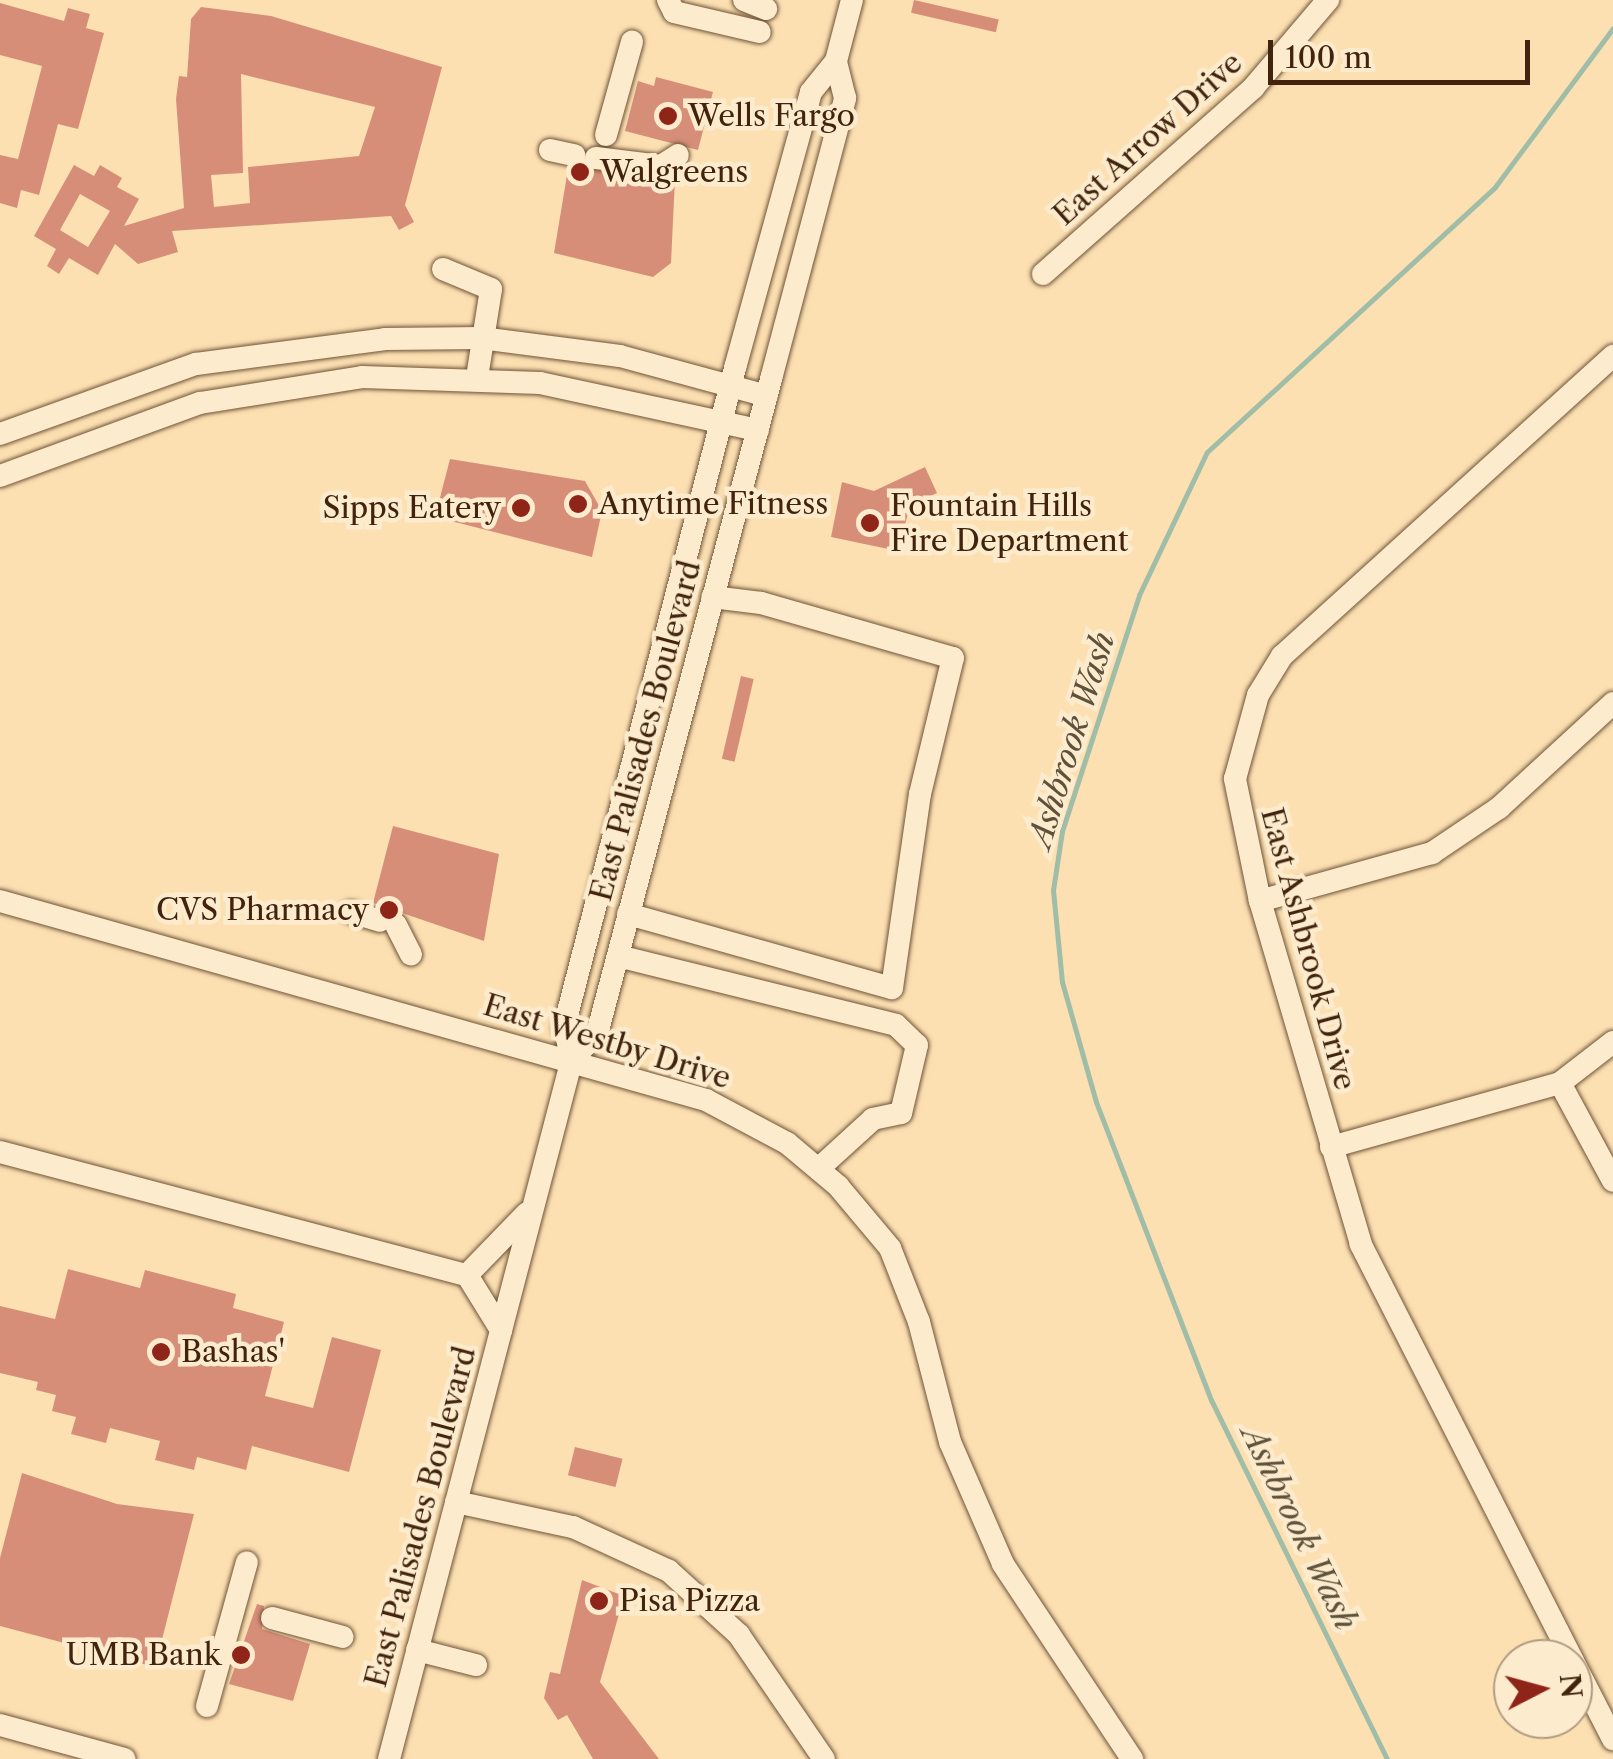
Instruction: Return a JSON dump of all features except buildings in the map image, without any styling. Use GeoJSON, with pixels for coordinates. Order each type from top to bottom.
{"type":"FeatureCollection","features":[{"type":"Feature","properties":{"kind":"street","name":"East Palisades Boulevard"},"geometry":{"type":"LineString","coordinates":[[389,1759],[572,1059],[564,1027],[732,382],[810,92],[836,61],[852,0]]}},
{"type":"Feature","properties":{"kind":"street","name":"East Arrow Drive"},"geometry":{"type":"LineString","coordinates":[[1043,274],[1253,88],[1328,0]]}},
{"type":"Feature","properties":{"kind":"street"},"geometry":{"type":"LineString","coordinates":[[661,5],[674,12],[757,14]]}},
{"type":"Feature","properties":{"kind":"street"},"geometry":{"type":"LineString","coordinates":[[606,135],[632,42]]}},
{"type":"Feature","properties":{"kind":"street","name":"East Palisades Boulevard"},"geometry":{"type":"LineString","coordinates":[[572,1059],[597,1034],[767,396],[845,98],[836,61]]}},
{"type":"Feature","properties":{"kind":"street"},"geometry":{"type":"LineString","coordinates":[[550,150],[661,166],[678,155]]}},
{"type":"Feature","properties":{"kind":"street"},"geometry":{"type":"LineString","coordinates":[[443,269],[492,289],[476,377]]}},
{"type":"Feature","properties":{"kind":"street"},"geometry":{"type":"LineString","coordinates":[[0,434],[136,380],[294,346],[481,338],[620,356],[732,382],[767,396]]}},
{"type":"Feature","properties":{"kind":"street","name":"East Ashbrook Drive"},"geometry":{"type":"LineString","coordinates":[[1561,1639],[1380,1288],[1330,1147],[1260,901],[1235,780],[1268,675],[1613,356]]}},
{"type":"Feature","properties":{"kind":"street"},"geometry":{"type":"LineString","coordinates":[[0,476],[147,418],[330,380],[476,377],[576,388],[758,430]]}},
{"type":"Feature","properties":{"kind":"street"},"geometry":{"type":"LineString","coordinates":[[136,380],[147,418]]}},
{"type":"Feature","properties":{"kind":"street"},"geometry":{"type":"LineString","coordinates":[[628,914],[892,988],[920,794],[952,658],[761,603],[712,597]]}},
{"type":"Feature","properties":{"kind":"street"},"geometry":{"type":"LineString","coordinates":[[1260,901],[1432,853],[1499,808],[1613,704]]}},
{"type":"Feature","properties":{"kind":"street","name":"East Westby Drive"},"geometry":{"type":"LineString","coordinates":[[0,901],[572,1059],[738,1112],[818,1169],[890,1248],[919,1322],[950,1442],[1004,1564],[1132,1759]]}},
{"type":"Feature","properties":{"kind":"street"},"geometry":{"type":"LineString","coordinates":[[351,912],[388,923],[411,954]]}},
{"type":"Feature","properties":{"kind":"street"},"geometry":{"type":"LineString","coordinates":[[618,956],[896,1024],[918,1044],[900,1112],[873,1119],[818,1169]]}},
{"type":"Feature","properties":{"kind":"street"},"geometry":{"type":"LineString","coordinates":[[1330,1147],[1560,1083],[1613,1042]]}},
{"type":"Feature","properties":{"kind":"street"},"geometry":{"type":"LineString","coordinates":[[1560,1083],[1613,1181]]}},
{"type":"Feature","properties":{"kind":"street"},"geometry":{"type":"LineString","coordinates":[[0,1152],[467,1274],[501,1330]]}},
{"type":"Feature","properties":{"kind":"street"},"geometry":{"type":"LineString","coordinates":[[467,1274],[534,1206]]}},
{"type":"Feature","properties":{"kind":"street"},"geometry":{"type":"LineString","coordinates":[[456,1502],[573,1527],[668,1571],[739,1634],[824,1759]]}},
{"type":"Feature","properties":{"kind":"street"},"geometry":{"type":"LineString","coordinates":[[207,1706],[253,1614],[247,1562]]}},
{"type":"Feature","properties":{"kind":"street"},"geometry":{"type":"LineString","coordinates":[[253,1614],[343,1636]]}},
{"type":"Feature","properties":{"kind":"street"},"geometry":{"type":"LineString","coordinates":[[417,1650],[476,1665]]}},
{"type":"Feature","properties":{"kind":"street","name":"East Ashbrook Drive"},"geometry":{"type":"LineString","coordinates":[[1593,1700],[1613,1738]]}},
{"type":"Feature","properties":{"kind":"street"},"geometry":{"type":"LineString","coordinates":[[0,1725],[124,1759]]}},
{"type":"Feature","properties":{"kind":"waterway","name":"Ashbrook Wash"},"geometry":{"type":"LineString","coordinates":[[1387,1759],[1211,1400],[1096,1102],[1062,982],[1053,890],[1062,831],[1139,595],[1207,452],[1495,187],[1613,28]]}},
{"type":"Feature","properties":{"kind":"place","name":"Wells Fargo"},"geometry":{"type":"Point","coordinates":[668,116]}},
{"type":"Feature","properties":{"kind":"place","name":"Walgreens"},"geometry":{"type":"Point","coordinates":[580,172]}},
{"type":"Feature","properties":{"kind":"place","name":"Anytime Fitness"},"geometry":{"type":"Point","coordinates":[578,504]}},
{"type":"Feature","properties":{"kind":"place","name":"Sipps Eatery"},"geometry":{"type":"Point","coordinates":[521,508]}},
{"type":"Feature","properties":{"kind":"place","name":"Fountain Hills Fire Department"},"geometry":{"type":"Point","coordinates":[870,523]}},
{"type":"Feature","properties":{"kind":"place","name":"CVS Pharmacy"},"geometry":{"type":"Point","coordinates":[389,910]}},
{"type":"Feature","properties":{"kind":"place","name":"Bashas'"},"geometry":{"type":"Point","coordinates":[161,1352]}},
{"type":"Feature","properties":{"kind":"place","name":"Pisa Pizza"},"geometry":{"type":"Point","coordinates":[599,1601]}},
{"type":"Feature","properties":{"kind":"place","name":"UMB Bank"},"geometry":{"type":"Point","coordinates":[241,1655]}}]}
